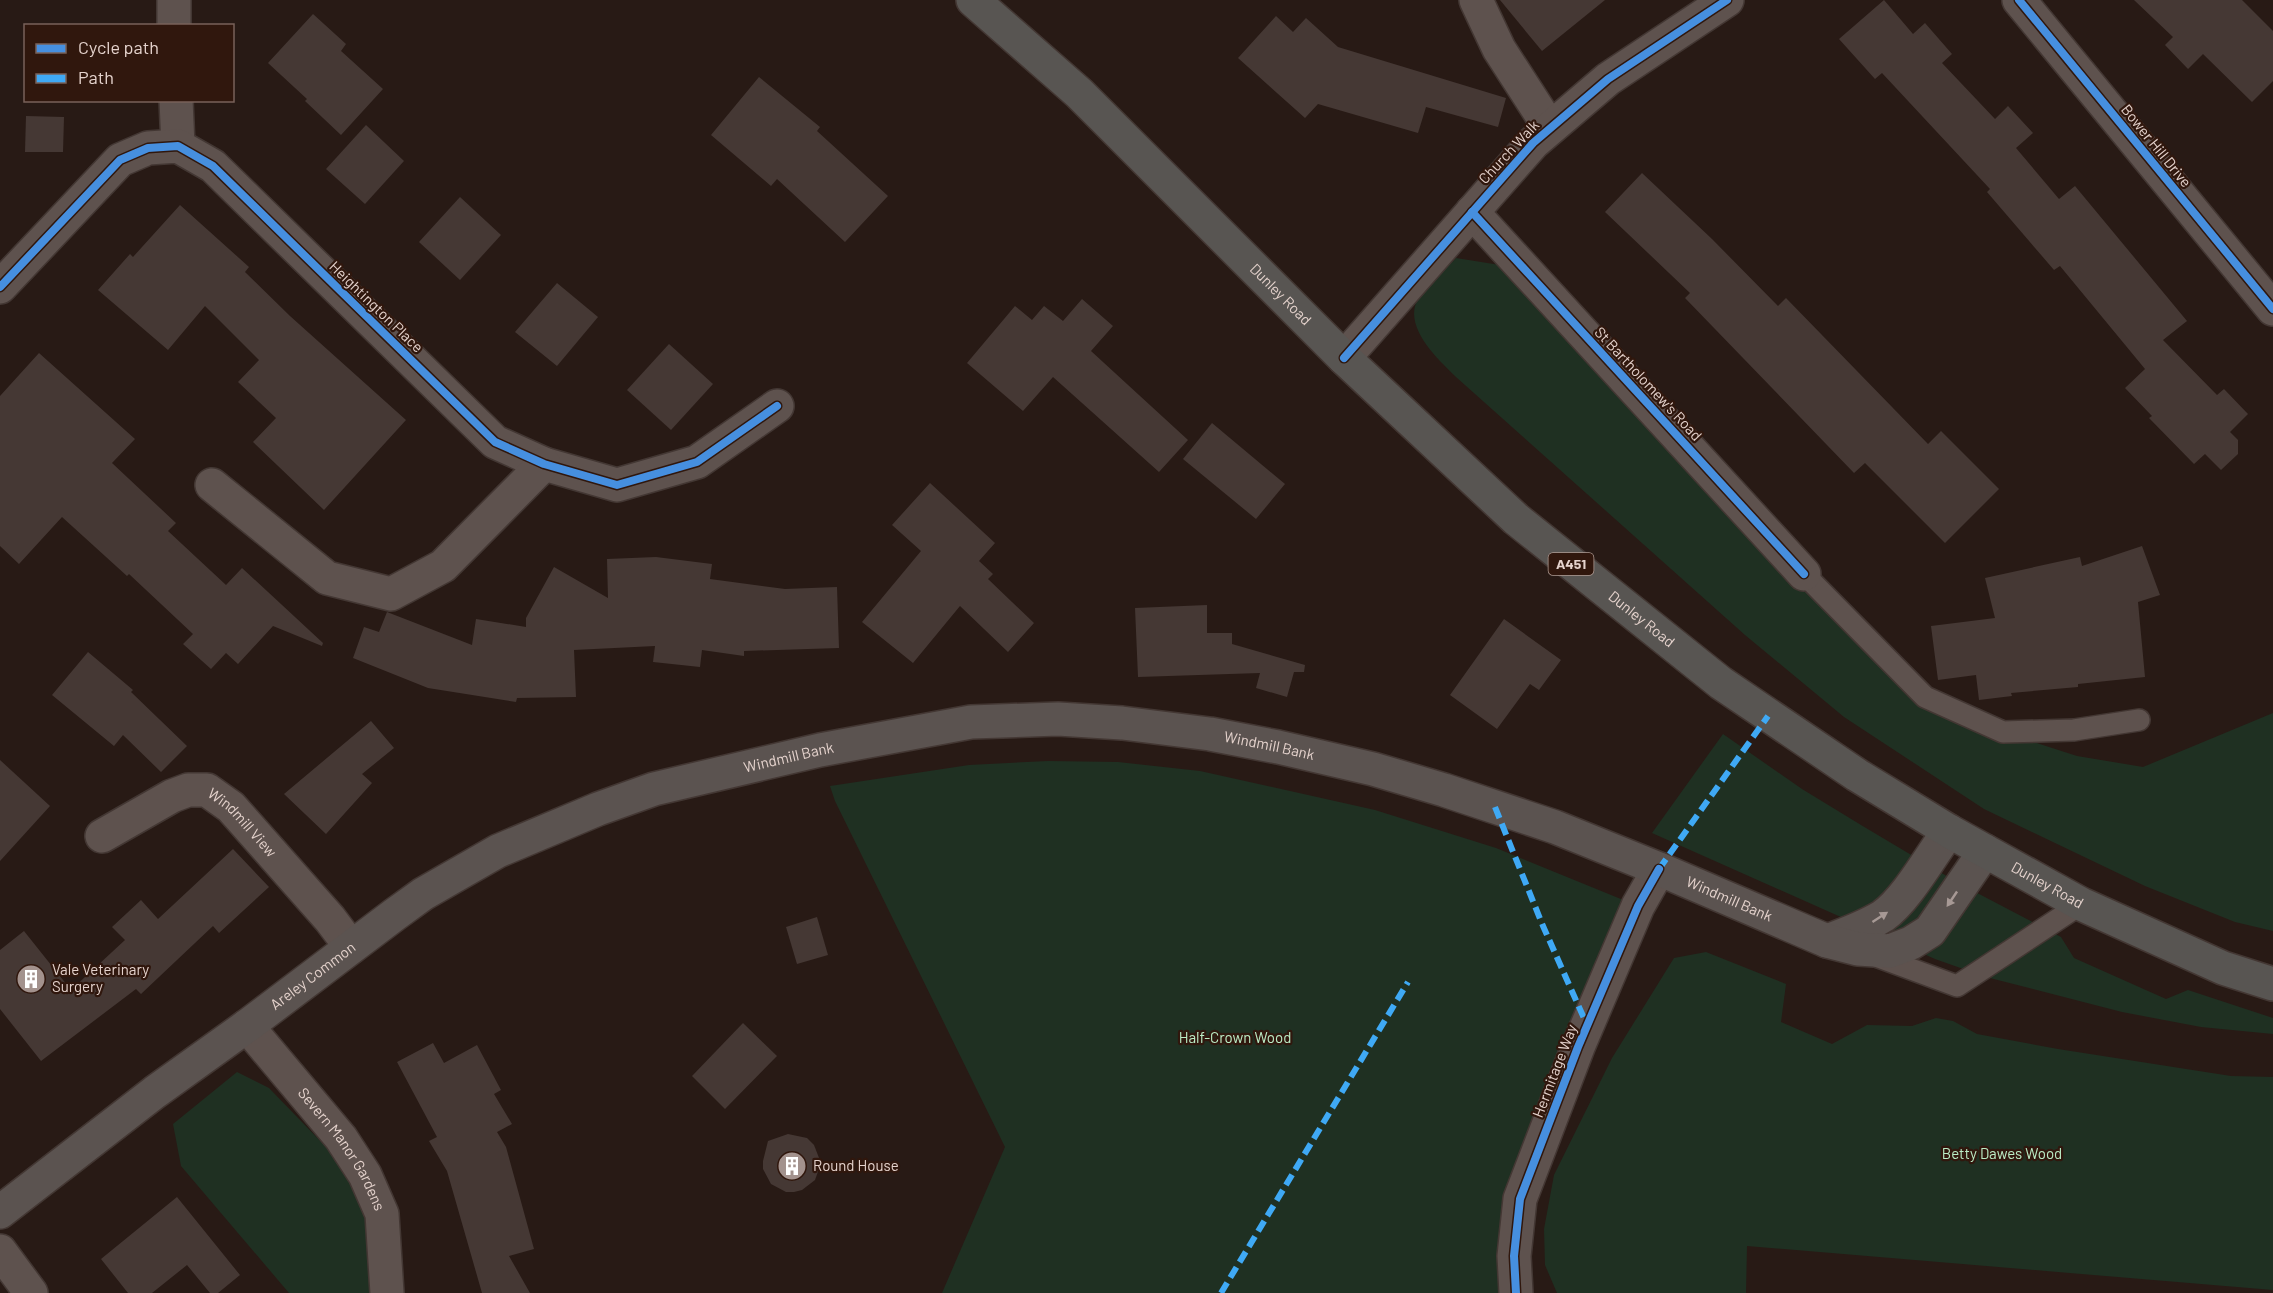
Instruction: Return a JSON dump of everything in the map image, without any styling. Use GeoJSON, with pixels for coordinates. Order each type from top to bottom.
{"type":"FeatureCollection","features":[{"type":"Feature","properties":{"kind":"main road","name":"Dunley Road"},"geometry":{"type":"LineString","coordinates":[[973,0],[1079,93],[1344,358],[1516,519],[1625,609],[1749,703],[1857,775],[1949,831],[2081,904],[2223,968],[2273,984]]}},
{"type":"Feature","properties":{"kind":"main road","name":"Windmill Bank"},"geometry":{"type":"LineString","coordinates":[[654,789],[820,750],[971,722],[1058,719],[1122,723],[1210,734],[1373,769],[1444,790],[1555,827],[1827,941],[1858,949],[1890,951],[1911,943],[1930,931],[1985,851]]}},
{"type":"Feature","properties":{"kind":"main road","name":"Areley Common"},"geometry":{"type":"LineString","coordinates":[[0,1212],[155,1092],[423,894],[498,851],[598,809],[654,789]]}},
{"type":"Feature","properties":{"kind":"main road"},"geometry":{"type":"LineString","coordinates":[[1827,941],[1858,930],[1884,915],[1900,900],[1949,831]]}},
{"type":"Feature","properties":{"kind":"street"},"geometry":{"type":"LineString","coordinates":[[174,0],[174,24]]}},
{"type":"Feature","properties":{"kind":"street"},"geometry":{"type":"LineString","coordinates":[[1476,0],[1499,49],[1550,128]]}},
{"type":"Feature","properties":{"kind":"street","name":"Church Walk"},"geometry":{"type":"LineString","coordinates":[[1344,358],[1533,143],[1608,79],[1727,0]]}},
{"type":"Feature","properties":{"kind":"street","name":"Bower Hill Drive"},"geometry":{"type":"LineString","coordinates":[[2019,0],[2273,309]]}},
{"type":"Feature","properties":{"kind":"street"},"geometry":{"type":"LineString","coordinates":[[0,286],[120,160],[148,148],[178,146],[176,102]]}},
{"type":"Feature","properties":{"kind":"street","name":"Heightington Place"},"geometry":{"type":"LineString","coordinates":[[178,146],[213,166],[495,442],[544,464],[617,485],[697,462],[777,406]]}},
{"type":"Feature","properties":{"kind":"street","name":"St Bartholomew's Road"},"geometry":{"type":"LineString","coordinates":[[1472,212],[1804,574]]}},
{"type":"Feature","properties":{"kind":"street"},"geometry":{"type":"LineString","coordinates":[[212,485],[327,578],[391,594],[443,566],[544,464]]}},
{"type":"Feature","properties":{"kind":"street","name":"Windmill View"},"geometry":{"type":"LineString","coordinates":[[102,836],[172,796],[188,790],[207,790],[231,807],[330,919],[351,947]]}},
{"type":"Feature","properties":{"kind":"street","name":"Hermitage Way"},"geometry":{"type":"LineString","coordinates":[[1516,1293],[1514,1256],[1520,1199],[1581,1039],[1638,906],[1659,869]]}},
{"type":"Feature","properties":{"kind":"street","name":"Severn Manor Gardens"},"geometry":{"type":"LineString","coordinates":[[247,1026],[341,1138],[365,1175],[382,1214],[387,1293]]}},
{"type":"Feature","properties":{"kind":"street"},"geometry":{"type":"LineString","coordinates":[[0,1251],[31,1293]]}},
{"type":"Feature","properties":{"kind":"lane"},"geometry":{"type":"LineString","coordinates":[[1804,574],[1925,697],[2003,732],[2074,730],[2139,720]]}},
{"type":"Feature","properties":{"kind":"lane"},"geometry":{"type":"LineString","coordinates":[[1858,949],[1957,986],[2081,904]]}},
{"type":"Feature","properties":{"kind":"green space"},"geometry":{"type":"Polygon","coordinates":[[[1456,258],[1525,269],[1925,697],[2003,732],[2077,756],[2143,767],[2273,713],[2273,931],[2235,922],[2145,886],[1984,809],[1844,717],[1745,635],[1456,377],[1432,352],[1419,332],[1414,310],[1421,294],[1456,258]]]}},
{"type":"Feature","properties":{"kind":"green space"},"geometry":{"type":"Polygon","coordinates":[[[1723,734],[1802,789],[1861,825],[1960,884],[2061,937],[2074,958],[2166,999],[2188,990],[2273,1018],[2273,1034],[2201,1027],[2122,1012],[1986,977],[1935,959],[1652,833],[1723,734]]]}},
{"type":"Feature","properties":{"kind":"green space","name":"Half-Crown Wood"},"geometry":{"type":"Polygon","coordinates":[[[1048,761],[1118,762],[1200,771],[1375,810],[1496,848],[1638,906],[1520,1199],[1516,1293],[942,1293],[1005,1147],[835,801],[830,786],[969,765],[1048,761]]]}},
{"type":"Feature","properties":{"kind":"green space","name":"Betty Dawes Wood"},"geometry":{"type":"Polygon","coordinates":[[[1706,952],[1786,984],[1781,1022],[1832,1044],[1867,1025],[1912,1026],[1936,1018],[1953,1021],[1977,1034],[2058,1049],[2231,1076],[2273,1077],[2273,1290],[1747,1246],[1746,1293],[1557,1293],[1545,1265],[1544,1229],[1554,1175],[1612,1058],[1674,958],[1706,952]]]}},
{"type":"Feature","properties":{"kind":"green space"},"geometry":{"type":"Polygon","coordinates":[[[237,1072],[269,1088],[330,1151],[362,1191],[374,1244],[374,1293],[289,1293],[181,1166],[173,1124],[237,1072]]]}},
{"type":"Feature","properties":{"kind":"building"},"geometry":{"type":"Polygon","coordinates":[[[1500,0],[1605,0],[1542,51],[1500,0]]]}},
{"type":"Feature","properties":{"kind":"building"},"geometry":{"type":"Polygon","coordinates":[[[1884,0],[1913,34],[1925,23],[1952,54],[1942,63],[1995,119],[2008,106],[2033,133],[2016,148],[2059,199],[2075,186],[2187,321],[2163,340],[2217,395],[2224,389],[2248,414],[2230,432],[2238,440],[2238,454],[2221,470],[2205,454],[2194,464],[2149,418],[2152,416],[2125,388],[2145,369],[2060,266],[2054,270],[1987,192],[1990,189],[1882,73],[1875,79],[1839,39],[1884,0]]]}},
{"type":"Feature","properties":{"kind":"building"},"geometry":{"type":"Polygon","coordinates":[[[2134,0],[2242,0],[2273,31],[2273,81],[2252,102],[2203,54],[2188,69],[2165,45],[2173,37],[2134,0]]]}},
{"type":"Feature","properties":{"kind":"building"},"geometry":{"type":"Polygon","coordinates":[[[313,14],[346,44],[341,51],[383,89],[341,135],[268,63],[313,14]]]}},
{"type":"Feature","properties":{"kind":"building"},"geometry":{"type":"Polygon","coordinates":[[[1276,16],[1293,32],[1306,18],[1338,47],[1506,98],[1498,127],[1426,107],[1418,133],[1318,104],[1305,118],[1238,58],[1276,16]]]}},
{"type":"Feature","properties":{"kind":"building"},"geometry":{"type":"Polygon","coordinates":[[[759,77],[820,127],[817,131],[888,196],[845,242],[777,179],[771,186],[711,135],[759,77]]]}},
{"type":"Feature","properties":{"kind":"building"},"geometry":{"type":"Polygon","coordinates":[[[26,116],[64,117],[63,152],[25,152],[26,116]]]}},
{"type":"Feature","properties":{"kind":"building"},"geometry":{"type":"Polygon","coordinates":[[[366,125],[404,161],[365,204],[326,169],[366,125]]]}},
{"type":"Feature","properties":{"kind":"building"},"geometry":{"type":"Polygon","coordinates":[[[1642,173],[1778,306],[1786,298],[1928,444],[1941,431],[1999,489],[1945,543],[1865,463],[1854,473],[1685,298],[1690,293],[1605,212],[1642,173]]]}},
{"type":"Feature","properties":{"kind":"building"},"geometry":{"type":"Polygon","coordinates":[[[460,197],[501,235],[460,280],[419,242],[460,197]]]}},
{"type":"Feature","properties":{"kind":"building"},"geometry":{"type":"Polygon","coordinates":[[[180,205],[249,267],[245,272],[290,316],[406,420],[324,510],[253,442],[276,418],[238,382],[259,360],[205,306],[168,350],[98,290],[130,254],[133,257],[180,205]]]}},
{"type":"Feature","properties":{"kind":"building"},"geometry":{"type":"Polygon","coordinates":[[[557,283],[598,317],[557,366],[515,332],[557,283]]]}},
{"type":"Feature","properties":{"kind":"building"},"geometry":{"type":"Polygon","coordinates":[[[1082,299],[1113,326],[1091,351],[1188,440],[1159,472],[1053,377],[1023,411],[967,363],[1015,306],[1032,320],[1044,306],[1063,321],[1082,299]]]}},
{"type":"Feature","properties":{"kind":"building"},"geometry":{"type":"Polygon","coordinates":[[[669,344],[713,384],[671,430],[627,390],[669,344]]]}},
{"type":"Feature","properties":{"kind":"building"},"geometry":{"type":"Polygon","coordinates":[[[39,353],[135,439],[112,463],[176,523],[168,531],[226,585],[242,568],[323,643],[322,646],[273,626],[238,664],[226,653],[211,669],[183,644],[193,634],[129,574],[127,576],[62,517],[19,564],[0,546],[0,396],[39,353]]]}},
{"type":"Feature","properties":{"kind":"building"},"geometry":{"type":"Polygon","coordinates":[[[1212,423],[1285,484],[1256,519],[1183,459],[1212,423]]]}},
{"type":"Feature","properties":{"kind":"building"},"geometry":{"type":"Polygon","coordinates":[[[930,483],[995,543],[979,561],[993,574],[988,579],[1034,623],[1008,652],[960,606],[913,663],[862,622],[921,551],[892,525],[930,483]]]}},
{"type":"Feature","properties":{"kind":"building"},"geometry":{"type":"Polygon","coordinates":[[[2142,546],[2160,595],[2138,602],[2145,677],[2078,684],[2078,687],[2011,693],[2012,696],[1979,700],[1976,675],[1938,680],[1931,626],[1995,618],[1985,578],[2080,557],[2082,566],[2142,546]]]}},
{"type":"Feature","properties":{"kind":"building"},"geometry":{"type":"Polygon","coordinates":[[[656,557],[712,564],[710,579],[785,589],[837,587],[839,648],[744,651],[744,656],[702,650],[700,667],[653,662],[655,646],[574,650],[576,697],[517,698],[516,702],[428,688],[353,658],[364,627],[379,632],[387,612],[472,645],[476,619],[526,627],[526,618],[554,567],[608,598],[607,559],[656,557]]]}},
{"type":"Feature","properties":{"kind":"building"},"geometry":{"type":"Polygon","coordinates":[[[1207,605],[1207,633],[1232,633],[1232,644],[1305,665],[1304,672],[1294,672],[1287,697],[1256,688],[1260,673],[1138,677],[1135,608],[1207,605]]]}},
{"type":"Feature","properties":{"kind":"building"},"geometry":{"type":"Polygon","coordinates":[[[1504,619],[1561,660],[1539,690],[1530,684],[1497,729],[1450,695],[1504,619]]]}},
{"type":"Feature","properties":{"kind":"building"},"geometry":{"type":"Polygon","coordinates":[[[88,652],[133,690],[131,692],[187,746],[161,772],[123,735],[114,746],[52,695],[88,652]]]}},
{"type":"Feature","properties":{"kind":"building"},"geometry":{"type":"Polygon","coordinates":[[[371,721],[394,748],[362,774],[372,783],[326,834],[284,794],[371,721]]]}},
{"type":"Feature","properties":{"kind":"building"},"geometry":{"type":"Polygon","coordinates":[[[0,760],[50,806],[0,861],[0,760]]]}},
{"type":"Feature","properties":{"kind":"building"},"geometry":{"type":"Polygon","coordinates":[[[233,849],[269,887],[219,933],[213,926],[141,994],[136,989],[41,1061],[0,1009],[0,950],[24,931],[71,990],[125,940],[112,927],[141,900],[158,919],[233,849]]]}},
{"type":"Feature","properties":{"kind":"building"},"geometry":{"type":"Polygon","coordinates":[[[817,917],[828,955],[797,964],[786,927],[817,917]]]}},
{"type":"Feature","properties":{"kind":"building"},"geometry":{"type":"Polygon","coordinates":[[[743,1023],[777,1056],[725,1109],[692,1076],[743,1023]]]}},
{"type":"Feature","properties":{"kind":"building"},"geometry":{"type":"Polygon","coordinates":[[[433,1043],[444,1063],[477,1045],[501,1090],[494,1094],[512,1124],[497,1132],[506,1147],[534,1249],[509,1256],[530,1293],[482,1293],[447,1171],[429,1141],[437,1137],[397,1062],[433,1043]]]}},
{"type":"Feature","properties":{"kind":"building","name":"Round House"},"geometry":{"type":"Polygon","coordinates":[[[788,1134],[807,1138],[814,1145],[821,1163],[815,1180],[802,1190],[794,1192],[786,1192],[771,1184],[763,1169],[768,1141],[788,1134]]]}},
{"type":"Feature","properties":{"kind":"building"},"geometry":{"type":"Polygon","coordinates":[[[177,1197],[240,1275],[218,1293],[210,1293],[187,1265],[152,1293],[128,1293],[101,1259],[177,1197]]]}},
{"type":"Feature","properties":{"kind":"marked path"},"geometry":{"type":"LineString","coordinates":[[1659,869],[1768,716]]}},
{"type":"Feature","properties":{"kind":"marked path"},"geometry":{"type":"LineString","coordinates":[[1495,807],[1543,926],[1587,1025]]}},
{"type":"Feature","properties":{"kind":"marked path"},"geometry":{"type":"LineString","coordinates":[[1221,1293],[1408,982]]}},
{"type":"Feature","properties":{"kind":"cycle path"},"geometry":{"type":"LineString","coordinates":[[1344,358],[1533,143],[1608,79],[1727,0]]}},
{"type":"Feature","properties":{"kind":"cycle path"},"geometry":{"type":"LineString","coordinates":[[2019,0],[2273,309]]}},
{"type":"Feature","properties":{"kind":"cycle path"},"geometry":{"type":"LineString","coordinates":[[0,287],[120,160],[148,148],[178,146],[213,166],[495,442],[544,464],[617,485],[697,462],[777,406]]}},
{"type":"Feature","properties":{"kind":"cycle path"},"geometry":{"type":"LineString","coordinates":[[1472,212],[1804,574]]}},
{"type":"Feature","properties":{"kind":"cycle path"},"geometry":{"type":"LineString","coordinates":[[1516,1293],[1514,1256],[1520,1199],[1578,1047],[1638,906],[1659,869]]}},
{"type":"Feature","properties":{"kind":"place","name":"Vale Veterinary Surgery"},"geometry":{"type":"Point","coordinates":[31,979]}},
{"type":"Feature","properties":{"kind":"place","name":"Round House"},"geometry":{"type":"Point","coordinates":[792,1166]}}]}
